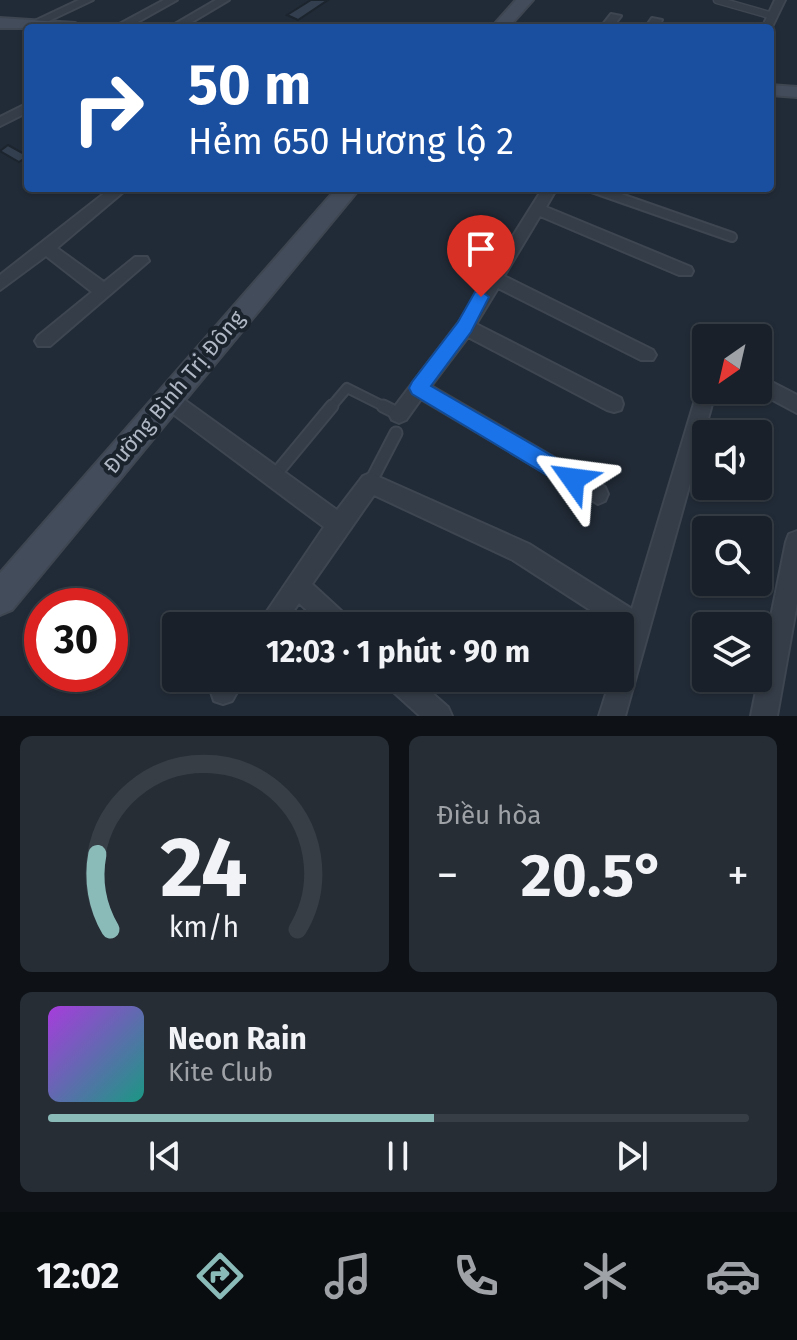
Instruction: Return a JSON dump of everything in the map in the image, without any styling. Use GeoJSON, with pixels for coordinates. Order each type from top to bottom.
{"type":"FeatureCollection","features":[{"type":"Feature","properties":{"kind":"street"},"geometry":{"type":"LineString","coordinates":[[34,24],[88,0]]}},
{"type":"Feature","properties":{"kind":"street"},"geometry":{"type":"LineString","coordinates":[[126,24],[172,0]]}},
{"type":"Feature","properties":{"kind":"street"},"geometry":{"type":"LineString","coordinates":[[181,24],[224,0]]}},
{"type":"Feature","properties":{"kind":"street"},"geometry":{"type":"LineString","coordinates":[[503,24],[525,0]]}},
{"type":"Feature","properties":{"kind":"street"},"geometry":{"type":"LineString","coordinates":[[770,24],[780,0]]}},
{"type":"Feature","properties":{"kind":"street"},"geometry":{"type":"LineString","coordinates":[[609,24],[615,16]]}},
{"type":"Feature","properties":{"kind":"street"},"geometry":{"type":"LineString","coordinates":[[0,23],[24,24]]}},
{"type":"Feature","properties":{"kind":"street"},"geometry":{"type":"LineString","coordinates":[[774,90],[797,92]]}},
{"type":"Feature","properties":{"kind":"street"},"geometry":{"type":"LineString","coordinates":[[0,122],[24,109]]}},
{"type":"Feature","properties":{"kind":"street"},"geometry":{"type":"LineString","coordinates":[[0,284],[116,192]]}},
{"type":"Feature","properties":{"kind":"street","name":"Đường Bình Trị Đông"},"geometry":{"type":"LineString","coordinates":[[0,598],[346,192]]}},
{"type":"Feature","properties":{"kind":"street"},"geometry":{"type":"LineString","coordinates":[[399,414],[465,327],[548,192]]}},
{"type":"Feature","properties":{"kind":"street"},"geometry":{"type":"LineString","coordinates":[[537,209],[685,271]]}},
{"type":"Feature","properties":{"kind":"street"},"geometry":{"type":"LineString","coordinates":[[46,248],[103,291]]}},
{"type":"Feature","properties":{"kind":"street"},"geometry":{"type":"LineString","coordinates":[[44,341],[141,261]]}},
{"type":"Feature","properties":{"kind":"street"},"geometry":{"type":"LineString","coordinates":[[493,278],[647,355]]}},
{"type":"Feature","properties":{"kind":"street"},"geometry":{"type":"LineString","coordinates":[[465,327],[614,404]]}},
{"type":"Feature","properties":{"kind":"street"},"geometry":{"type":"LineString","coordinates":[[419,388],[598,494]]}},
{"type":"Feature","properties":{"kind":"street"},"geometry":{"type":"LineString","coordinates":[[772,391],[797,405]]}},
{"type":"Feature","properties":{"kind":"street"},"geometry":{"type":"LineString","coordinates":[[168,399],[339,525]]}},
{"type":"Feature","properties":{"kind":"street"},"geometry":{"type":"LineString","coordinates":[[612,716],[703,404]]}},
{"type":"Feature","properties":{"kind":"street"},"geometry":{"type":"LineString","coordinates":[[279,612],[370,483],[521,552],[638,627]]}},
{"type":"Feature","properties":{"kind":"street"},"geometry":{"type":"LineString","coordinates":[[764,716],[797,542]]}},
{"type":"Feature","properties":{"kind":"street"},"geometry":{"type":"LineString","coordinates":[[297,586],[326,612]]}},
{"type":"Feature","properties":{"kind":"street"},"geometry":{"type":"LineString","coordinates":[[412,692],[439,716]]}},
{"type":"Feature","properties":{"kind":"lane"},"geometry":{"type":"LineString","coordinates":[[717,0],[773,16]]}},
{"type":"Feature","properties":{"kind":"lane"},"geometry":{"type":"LineString","coordinates":[[603,192],[732,237]]}},
{"type":"Feature","properties":{"kind":"lane"},"geometry":{"type":"LineString","coordinates":[[273,477],[347,388],[399,414]]}},
{"type":"Feature","properties":{"kind":"lane"},"geometry":{"type":"LineString","coordinates":[[370,483],[396,433]]}},
{"type":"Feature","properties":{"kind":"building"},"geometry":{"type":"Polygon","coordinates":[[[311,0],[328,0],[298,20],[287,15],[311,0]]]}},
{"type":"Feature","properties":{"kind":"building"},"geometry":{"type":"Polygon","coordinates":[[[8,145],[24,154],[24,159],[19,162],[0,151],[8,145]]]}},
{"type":"Feature","properties":{"kind":"route"},"geometry":{"type":"LineString","coordinates":[[481,297],[465,327],[419,388],[573,479]]}}]}
